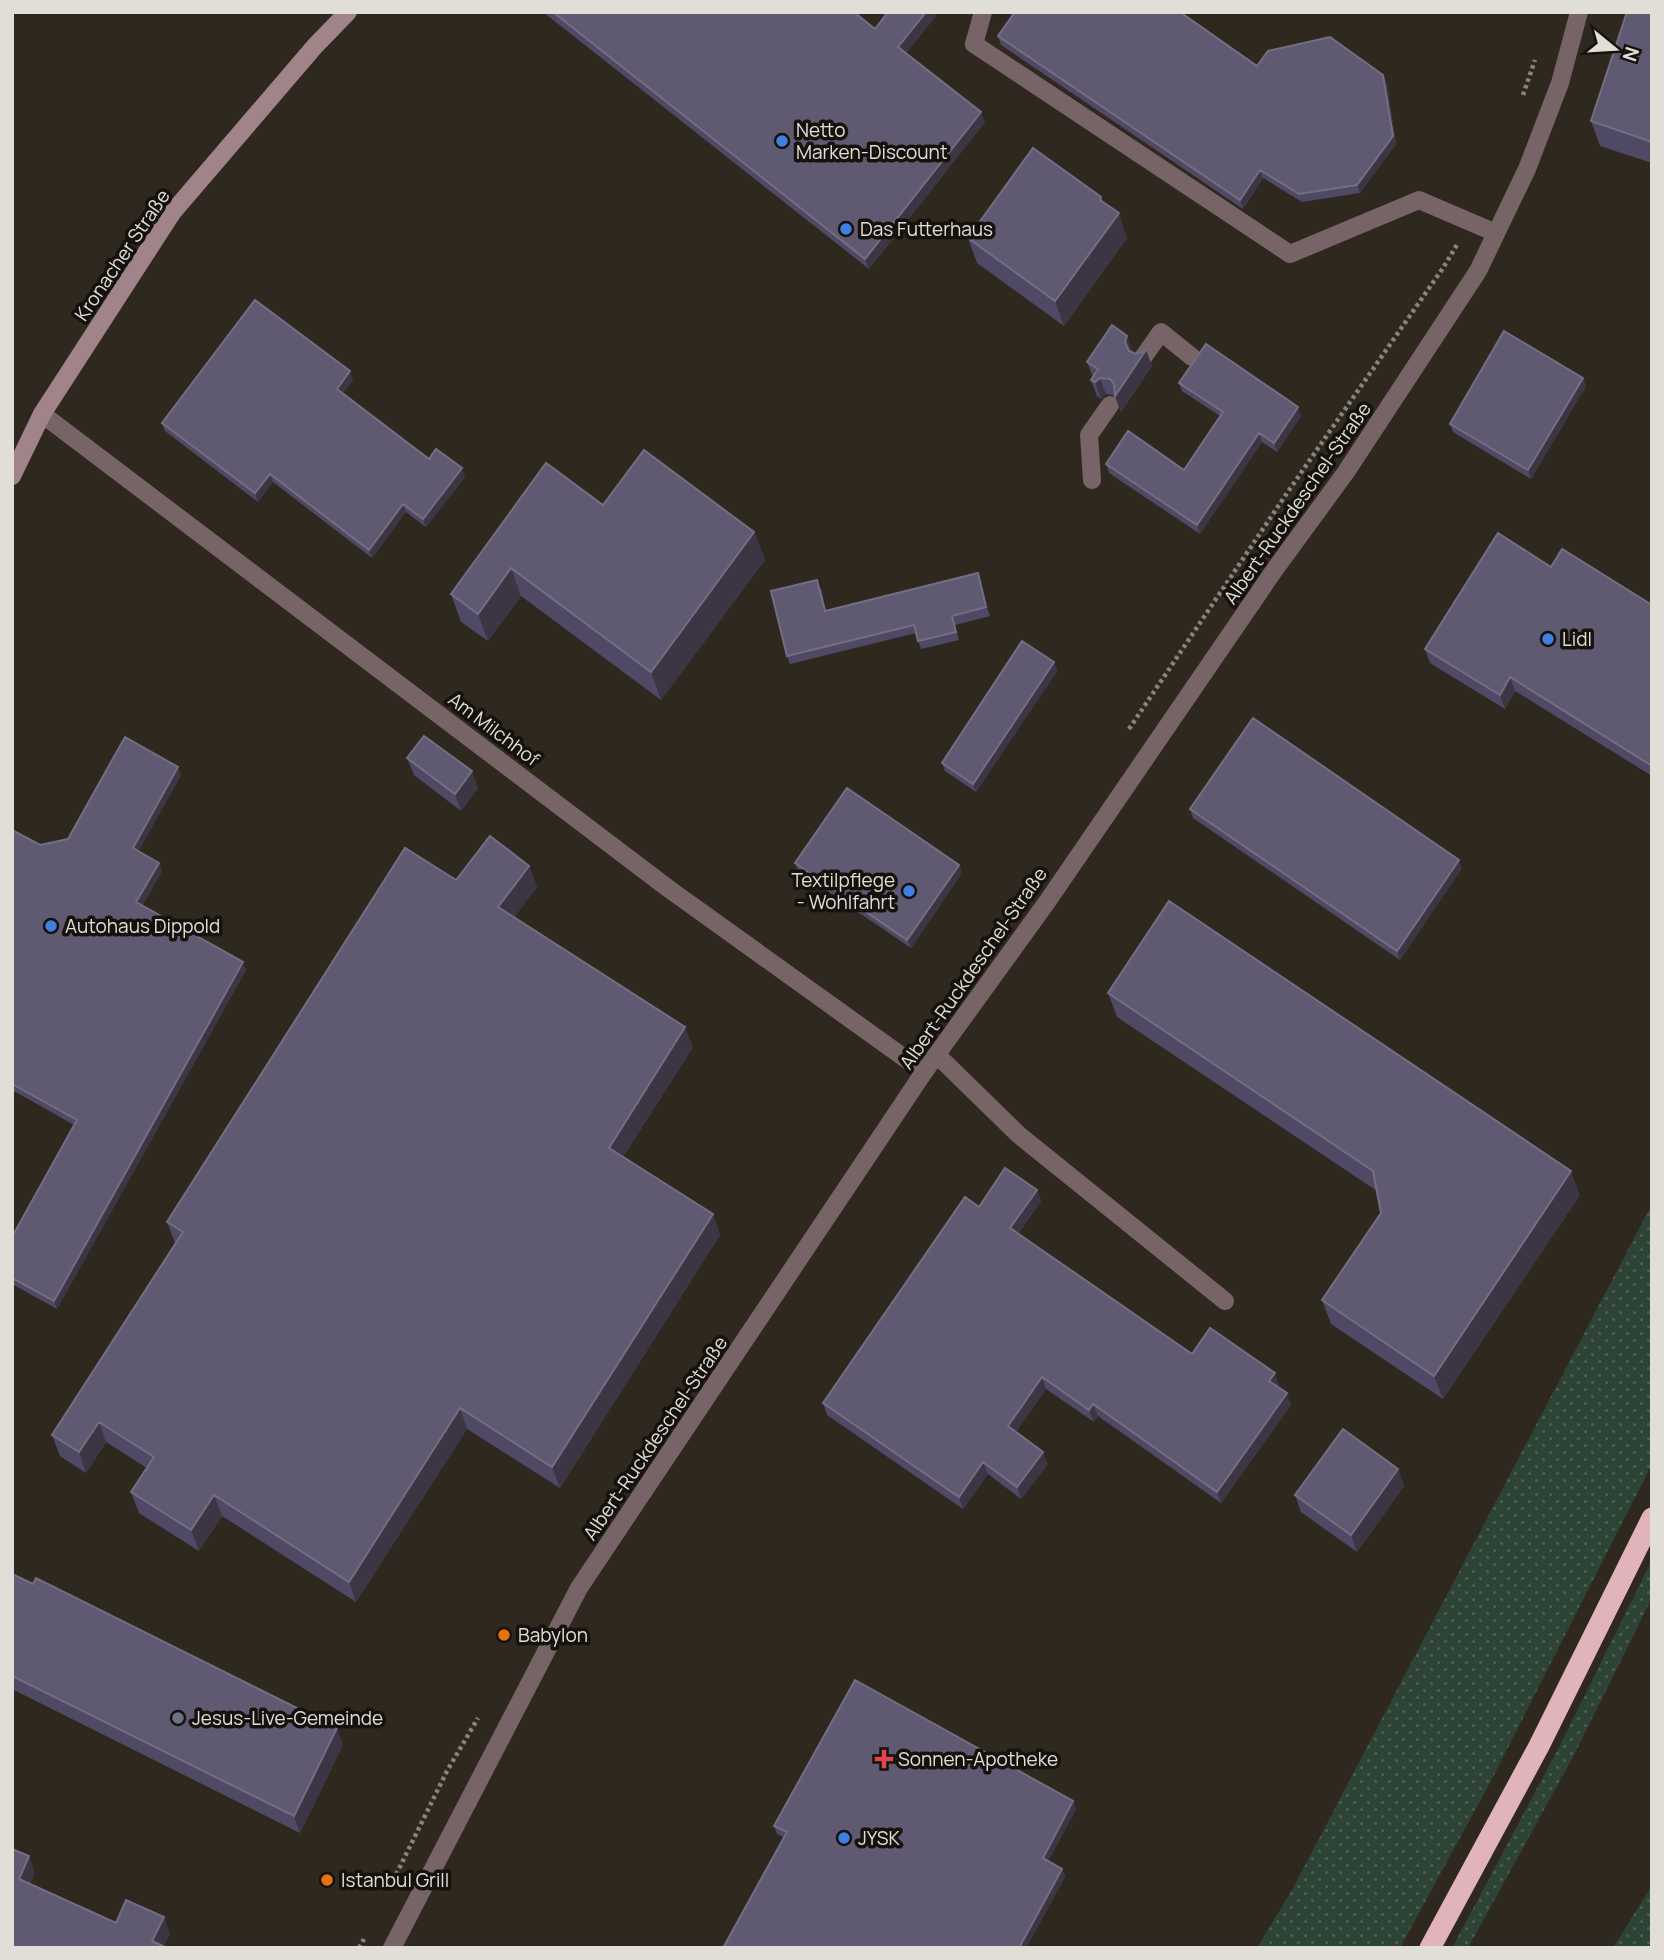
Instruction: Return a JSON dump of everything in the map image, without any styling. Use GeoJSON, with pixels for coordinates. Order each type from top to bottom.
{"type":"FeatureCollection","features":[{"type":"Feature","properties":{"kind":"highway"},"geometry":{"type":"LineString","coordinates":[[1430,1948],[1539,1746],[1652,1518]]}},
{"type":"Feature","properties":{"kind":"street","name":"Kronacher Straße"},"geometry":{"type":"LineString","coordinates":[[12,476],[42,414],[172,214],[315,46],[348,12]]}},
{"type":"Feature","properties":{"kind":"street"},"geometry":{"type":"LineString","coordinates":[[983,12],[974,44],[1290,254],[1419,200],[1496,233]]}},
{"type":"Feature","properties":{"kind":"street","name":"Albert-Ruckdeschel-Straße"},"geometry":{"type":"LineString","coordinates":[[392,1948],[579,1588],[924,1072],[1047,902],[1273,572],[1346,472],[1478,271],[1527,169],[1560,83],[1579,12]]}},
{"type":"Feature","properties":{"kind":"street"},"geometry":{"type":"LineString","coordinates":[[1142,359],[1161,332],[1192,357]]}},
{"type":"Feature","properties":{"kind":"street"},"geometry":{"type":"LineString","coordinates":[[1092,480],[1089,435],[1110,405]]}},
{"type":"Feature","properties":{"kind":"street","name":"Am Milchhof"},"geometry":{"type":"LineString","coordinates":[[42,414],[669,889],[924,1072]]}},
{"type":"Feature","properties":{"kind":"street"},"geometry":{"type":"LineString","coordinates":[[937,1055],[1019,1135],[1225,1301]]}},
{"type":"Feature","properties":{"kind":"green space"},"geometry":{"type":"Polygon","coordinates":[[[1652,1204],[1652,1464],[1492,1779],[1400,1948],[1257,1948],[1292,1890],[1652,1204]]]}},
{"type":"Feature","properties":{"kind":"green space"},"geometry":{"type":"Polygon","coordinates":[[[1652,1560],[1652,1598],[1574,1755],[1468,1948],[1452,1948],[1557,1751],[1652,1560]]]}},
{"type":"Feature","properties":{"kind":"green space"},"geometry":{"type":"Polygon","coordinates":[[[1652,1885],[1652,1948],[1613,1948],[1652,1885]]]}},
{"type":"Feature","properties":{"kind":"building","name":"Netto Marken-Discount"},"geometry":{"type":"Polygon","coordinates":[[[553,12],[854,12],[875,29],[888,12],[926,12],[898,47],[981,112],[865,259],[553,12]]]}},
{"type":"Feature","properties":{"kind":"building"},"geometry":{"type":"Polygon","coordinates":[[[1015,12],[1180,12],[1257,66],[1268,51],[1330,37],[1383,75],[1393,136],[1357,185],[1299,194],[1260,170],[1240,200],[998,36],[1015,12]]]}},
{"type":"Feature","properties":{"kind":"building"},"geometry":{"type":"Polygon","coordinates":[[[1627,12],[1652,12],[1652,142],[1591,121],[1627,12]]]}},
{"type":"Feature","properties":{"kind":"building"},"geometry":{"type":"Polygon","coordinates":[[[1033,148],[1119,213],[1055,301],[968,238],[1033,148]]]}},
{"type":"Feature","properties":{"kind":"building"},"geometry":{"type":"Polygon","coordinates":[[[255,300],[350,371],[337,389],[429,459],[436,449],[462,468],[423,519],[403,504],[369,550],[270,474],[255,493],[162,423],[255,300]]]}},
{"type":"Feature","properties":{"kind":"building"},"geometry":{"type":"Polygon","coordinates":[[[1112,325],[1127,336],[1125,342],[1129,351],[1136,354],[1146,350],[1115,396],[1114,384],[1110,379],[1100,378],[1095,382],[1091,380],[1098,369],[1087,362],[1112,325]]]}},
{"type":"Feature","properties":{"kind":"building"},"geometry":{"type":"Polygon","coordinates":[[[1504,331],[1583,378],[1528,470],[1450,424],[1504,331]]]}},
{"type":"Feature","properties":{"kind":"building"},"geometry":{"type":"Polygon","coordinates":[[[1206,344],[1298,407],[1274,443],[1259,433],[1197,525],[1106,464],[1128,431],[1184,470],[1223,412],[1179,383],[1206,344]]]}},
{"type":"Feature","properties":{"kind":"building"},"geometry":{"type":"Polygon","coordinates":[[[644,450],[754,532],[651,672],[511,568],[478,614],[451,594],[546,463],[603,505],[644,450]]]}},
{"type":"Feature","properties":{"kind":"building","name":"Lidl"},"geometry":{"type":"Polygon","coordinates":[[[1498,533],[1551,567],[1562,549],[1652,605],[1652,766],[1510,677],[1500,695],[1425,649],[1498,533]]]}},
{"type":"Feature","properties":{"kind":"building"},"geometry":{"type":"Polygon","coordinates":[[[978,573],[986,607],[952,616],[956,632],[918,641],[914,625],[787,656],[771,591],[817,580],[825,611],[978,573]]]}},
{"type":"Feature","properties":{"kind":"building"},"geometry":{"type":"Polygon","coordinates":[[[1022,641],[1054,662],[973,784],[942,763],[1022,641]]]}},
{"type":"Feature","properties":{"kind":"building"},"geometry":{"type":"Polygon","coordinates":[[[1253,718],[1459,860],[1397,951],[1190,809],[1253,718]]]}},
{"type":"Feature","properties":{"kind":"building"},"geometry":{"type":"Polygon","coordinates":[[[424,736],[472,771],[455,794],[407,758],[424,736]]]}},
{"type":"Feature","properties":{"kind":"building"},"geometry":{"type":"Polygon","coordinates":[[[125,737],[178,767],[133,848],[159,863],[136,902],[243,962],[54,1301],[12,1278],[12,1237],[77,1120],[12,1084],[12,830],[40,845],[68,839],[125,737]]]}},
{"type":"Feature","properties":{"kind":"building"},"geometry":{"type":"Polygon","coordinates":[[[847,788],[959,865],[907,940],[795,863],[847,788]]]}},
{"type":"Feature","properties":{"kind":"building"},"geometry":{"type":"Polygon","coordinates":[[[490,836],[529,866],[498,907],[685,1027],[609,1148],[713,1214],[552,1467],[460,1408],[349,1582],[214,1495],[191,1530],[131,1492],[154,1457],[99,1422],[79,1452],[52,1435],[183,1232],[167,1222],[405,848],[456,880],[490,836]]]}},
{"type":"Feature","properties":{"kind":"building"},"geometry":{"type":"Polygon","coordinates":[[[1169,901],[1571,1171],[1434,1376],[1322,1300],[1381,1213],[1373,1171],[1108,993],[1169,901]]]}},
{"type":"Feature","properties":{"kind":"building"},"geometry":{"type":"Polygon","coordinates":[[[1005,1168],[1037,1190],[1010,1228],[1192,1354],[1210,1328],[1275,1373],[1269,1381],[1287,1393],[1217,1492],[1093,1404],[1089,1410],[1042,1377],[1008,1426],[1043,1452],[1017,1487],[983,1462],[959,1497],[823,1403],[965,1197],[979,1207],[1005,1168]]]}},
{"type":"Feature","properties":{"kind":"building"},"geometry":{"type":"Polygon","coordinates":[[[1343,1429],[1398,1469],[1351,1535],[1295,1495],[1343,1429]]]}},
{"type":"Feature","properties":{"kind":"building"},"geometry":{"type":"Polygon","coordinates":[[[12,1574],[33,1584],[36,1578],[337,1728],[294,1816],[12,1676],[12,1574]]]}},
{"type":"Feature","properties":{"kind":"building"},"geometry":{"type":"Polygon","coordinates":[[[855,1680],[1073,1801],[1043,1858],[1062,1869],[1019,1948],[723,1948],[787,1832],[774,1826],[855,1680]]]}},
{"type":"Feature","properties":{"kind":"building"},"geometry":{"type":"Polygon","coordinates":[[[12,1849],[29,1856],[19,1879],[116,1923],[126,1900],[164,1917],[152,1941],[167,1948],[12,1948],[12,1849]]]}},
{"type":"Feature","properties":{"kind":"place","name":"Netto Marken-Discount"},"geometry":{"type":"Point","coordinates":[782,141]}},
{"type":"Feature","properties":{"kind":"place","name":"Das Futterhaus"},"geometry":{"type":"Point","coordinates":[846,229]}},
{"type":"Feature","properties":{"kind":"place","name":"Lidl"},"geometry":{"type":"Point","coordinates":[1548,639]}},
{"type":"Feature","properties":{"kind":"place","name":"Textilpflege - Wohlfahrt"},"geometry":{"type":"Point","coordinates":[909,891]}},
{"type":"Feature","properties":{"kind":"place","name":"Autohaus Dippold"},"geometry":{"type":"Point","coordinates":[51,926]}},
{"type":"Feature","properties":{"kind":"place","name":"Babylon"},"geometry":{"type":"Point","coordinates":[504,1635]}},
{"type":"Feature","properties":{"kind":"place","name":"Jesus-Live-Gemeinde"},"geometry":{"type":"Point","coordinates":[178,1718]}},
{"type":"Feature","properties":{"kind":"place","name":"Sonnen-Apotheke"},"geometry":{"type":"Point","coordinates":[884,1759]}},
{"type":"Feature","properties":{"kind":"place","name":"JYSK"},"geometry":{"type":"Point","coordinates":[844,1838]}},
{"type":"Feature","properties":{"kind":"place","name":"Istanbul Grill"},"geometry":{"type":"Point","coordinates":[327,1880]}}]}
